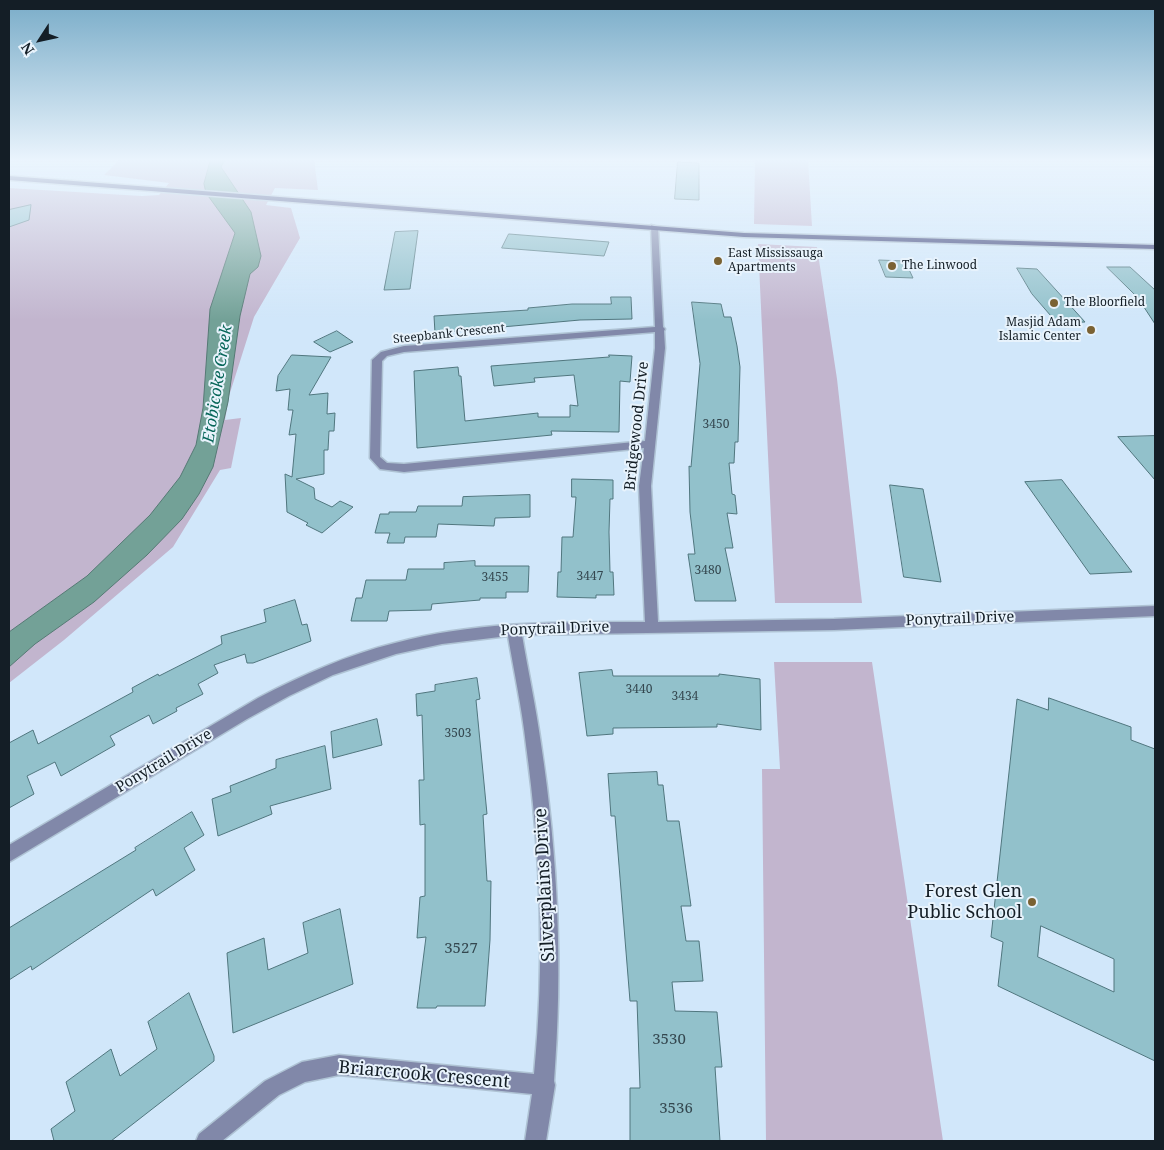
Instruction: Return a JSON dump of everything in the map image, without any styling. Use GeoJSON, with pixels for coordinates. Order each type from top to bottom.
{"type":"FeatureCollection","features":[{"type":"Feature","properties":{"kind":"main road"},"geometry":{"type":"LineString","coordinates":[[466,213],[753,236],[1155,247]]}},
{"type":"Feature","properties":{"kind":"street","name":"Bridgewood Drive"},"geometry":{"type":"LineString","coordinates":[[652,627],[645,486],[659,370],[661,329],[653,238],[654,227]]}},
{"type":"Feature","properties":{"kind":"street","name":"Steepbank Crescent"},"geometry":{"type":"LineString","coordinates":[[649,444],[404,468],[384,466],[375,458],[376,367],[377,360],[384,354],[404,349],[661,329]]}},
{"type":"Feature","properties":{"kind":"street","name":"Ponytrail Drive"},"geometry":{"type":"LineString","coordinates":[[9,854],[220,728],[300,683],[351,662],[399,647],[473,633],[580,626],[652,627],[840,624],[1155,611]]}},
{"type":"Feature","properties":{"kind":"street","name":"Silverplains Drive"},"geometry":{"type":"LineString","coordinates":[[514,630],[536,759],[547,859],[549,988],[545,1085],[536,1141]]}},
{"type":"Feature","properties":{"kind":"street","name":"Briarcrook Crescent"},"geometry":{"type":"LineString","coordinates":[[206,1141],[272,1088],[302,1072],[339,1065],[545,1085]]}},
{"type":"Feature","properties":{"kind":"shaded area"},"geometry":{"type":"Polygon","coordinates":[[[9,213],[292,213],[300,238],[254,317],[229,396],[225,420],[241,418],[231,468],[220,470],[173,547],[64,640],[9,683],[9,213]]]}},
{"type":"Feature","properties":{"kind":"shaded area"},"geometry":{"type":"Polygon","coordinates":[[[754,213],[811,213],[812,226],[754,224],[754,213]]]}},
{"type":"Feature","properties":{"kind":"shaded area"},"geometry":{"type":"Polygon","coordinates":[[[758,244],[817,247],[837,379],[862,603],[775,603],[758,244]]]}},
{"type":"Feature","properties":{"kind":"shaded area"},"geometry":{"type":"Polygon","coordinates":[[[774,662],[872,662],[943,1141],[766,1141],[762,769],[780,769],[774,662]]]}},
{"type":"Feature","properties":{"kind":"water","name":"Etobicoke Creek"},"geometry":{"type":"Polygon","coordinates":[[[220,213],[251,213],[261,256],[258,267],[250,274],[240,316],[228,402],[213,467],[199,494],[182,519],[147,555],[94,602],[35,644],[9,667],[9,632],[87,576],[150,515],[180,477],[196,445],[203,408],[210,309],[235,233],[220,213]]]}},
{"type":"Feature","properties":{"kind":"building"},"geometry":{"type":"Polygon","coordinates":[[[9,213],[30,213],[29,220],[9,227],[9,213]]]}},
{"type":"Feature","properties":{"kind":"building"},"geometry":{"type":"Polygon","coordinates":[[[418,231],[410,289],[384,290],[395,232],[418,231]]]}},
{"type":"Feature","properties":{"kind":"building"},"geometry":{"type":"Polygon","coordinates":[[[509,234],[609,242],[604,256],[502,248],[509,234]]]}},
{"type":"Feature","properties":{"kind":"building"},"geometry":{"type":"Polygon","coordinates":[[[879,260],[905,261],[913,278],[886,277],[879,260]]]}},
{"type":"Feature","properties":{"kind":"building"},"geometry":{"type":"Polygon","coordinates":[[[1107,267],[1130,267],[1155,290],[1155,324],[1138,298],[1107,267]]]}},
{"type":"Feature","properties":{"kind":"building","name":"The Bloorfield"},"geometry":{"type":"Polygon","coordinates":[[[1017,268],[1037,269],[1085,322],[1057,323],[1032,294],[1017,268]]]}},
{"type":"Feature","properties":{"kind":"building"},"geometry":{"type":"Polygon","coordinates":[[[611,297],[631,297],[632,319],[580,320],[435,333],[434,316],[528,310],[528,308],[572,304],[611,304],[611,297]]]}},
{"type":"Feature","properties":{"kind":"building"},"geometry":{"type":"Polygon","coordinates":[[[692,302],[721,304],[724,317],[731,317],[737,346],[740,367],[738,442],[735,442],[734,463],[729,463],[732,494],[735,495],[737,514],[727,513],[733,548],[725,548],[736,601],[695,601],[688,554],[695,554],[690,512],[689,466],[691,467],[700,364],[692,302]]]}},
{"type":"Feature","properties":{"kind":"building"},"geometry":{"type":"Polygon","coordinates":[[[337,331],[353,342],[330,352],[314,342],[337,331]]]}},
{"type":"Feature","properties":{"kind":"building"},"geometry":{"type":"Polygon","coordinates":[[[292,355],[331,357],[309,395],[328,393],[327,414],[335,413],[334,431],[329,431],[328,450],[324,450],[324,474],[296,479],[314,488],[315,499],[332,507],[340,501],[353,507],[322,533],[287,512],[285,474],[292,477],[296,434],[289,435],[293,410],[288,410],[290,389],[276,391],[278,376],[292,355]]]}},
{"type":"Feature","properties":{"kind":"building"},"geometry":{"type":"Polygon","coordinates":[[[609,355],[632,356],[630,382],[620,381],[619,432],[551,431],[552,435],[417,448],[414,371],[458,367],[459,376],[461,376],[465,421],[538,413],[538,417],[570,417],[570,405],[578,406],[574,375],[534,378],[535,382],[494,386],[491,366],[609,357],[609,355]]]}},
{"type":"Feature","properties":{"kind":"building"},"geometry":{"type":"Polygon","coordinates":[[[1155,436],[1155,480],[1118,437],[1155,436]]]}},
{"type":"Feature","properties":{"kind":"building"},"geometry":{"type":"Polygon","coordinates":[[[572,479],[613,480],[613,499],[610,499],[609,532],[610,572],[613,572],[614,595],[596,595],[596,598],[557,597],[558,572],[561,572],[562,537],[573,537],[576,497],[572,497],[572,479]]]}},
{"type":"Feature","properties":{"kind":"building"},"geometry":{"type":"Polygon","coordinates":[[[1062,480],[1132,572],[1090,574],[1025,482],[1062,480]]]}},
{"type":"Feature","properties":{"kind":"building"},"geometry":{"type":"Polygon","coordinates":[[[890,485],[923,489],[941,582],[904,577],[890,485]]]}},
{"type":"Feature","properties":{"kind":"building"},"geometry":{"type":"Polygon","coordinates":[[[530,495],[530,517],[495,518],[494,526],[438,524],[436,537],[405,537],[404,543],[387,543],[390,533],[375,533],[380,514],[416,512],[418,506],[462,506],[463,497],[530,495]]]}},
{"type":"Feature","properties":{"kind":"building"},"geometry":{"type":"Polygon","coordinates":[[[475,561],[475,566],[529,566],[528,592],[506,592],[506,598],[480,598],[480,600],[432,604],[431,610],[389,611],[387,621],[351,621],[356,598],[362,598],[366,580],[406,580],[408,569],[444,569],[444,563],[475,561]]]}},
{"type":"Feature","properties":{"kind":"building"},"geometry":{"type":"Polygon","coordinates":[[[295,600],[302,625],[307,624],[311,641],[253,663],[247,663],[245,654],[214,665],[218,673],[198,684],[203,694],[176,708],[177,711],[153,724],[149,715],[110,736],[115,745],[61,776],[55,762],[27,776],[34,794],[9,808],[9,743],[33,730],[38,744],[133,692],[132,688],[222,644],[221,636],[266,622],[264,610],[295,600]]]}},
{"type":"Feature","properties":{"kind":"building"},"geometry":{"type":"Polygon","coordinates":[[[612,670],[613,676],[719,676],[719,674],[760,679],[761,730],[717,724],[717,727],[613,728],[613,734],[587,736],[579,673],[612,670]]]}},
{"type":"Feature","properties":{"kind":"building"},"geometry":{"type":"Polygon","coordinates":[[[477,678],[480,699],[476,700],[487,814],[483,815],[487,881],[491,881],[490,940],[485,1006],[417,1008],[426,937],[417,938],[420,897],[425,896],[425,824],[420,825],[419,780],[424,780],[422,715],[417,716],[416,694],[435,691],[435,685],[477,678]]]}},
{"type":"Feature","properties":{"kind":"building"},"geometry":{"type":"Polygon","coordinates":[[[1049,698],[1131,727],[1131,740],[1155,749],[1155,1061],[998,986],[1003,942],[991,937],[1017,699],[1048,710],[1049,698]],[[1041,926],[1038,957],[1114,992],[1114,959],[1041,926]]]}},
{"type":"Feature","properties":{"kind":"building"},"geometry":{"type":"Polygon","coordinates":[[[377,719],[382,745],[333,758],[331,732],[377,719]]]}},
{"type":"Feature","properties":{"kind":"building"},"geometry":{"type":"Polygon","coordinates":[[[325,746],[331,789],[270,806],[272,814],[218,836],[212,799],[231,792],[230,786],[276,768],[276,760],[325,746]]]}},
{"type":"Feature","properties":{"kind":"building"},"geometry":{"type":"Polygon","coordinates":[[[657,772],[658,785],[663,785],[667,821],[679,821],[691,906],[681,906],[686,941],[699,941],[703,981],[672,982],[675,1011],[717,1012],[722,1067],[715,1067],[720,1141],[630,1141],[630,1088],[640,1088],[637,1001],[630,1001],[615,816],[611,816],[608,774],[657,772]]]}},
{"type":"Feature","properties":{"kind":"building"},"geometry":{"type":"Polygon","coordinates":[[[192,812],[204,835],[184,848],[195,870],[156,896],[153,889],[32,970],[31,966],[9,980],[9,928],[136,850],[135,848],[192,812]]]}},
{"type":"Feature","properties":{"kind":"building"},"geometry":{"type":"Polygon","coordinates":[[[340,909],[353,984],[233,1033],[227,953],[264,938],[268,970],[308,953],[303,923],[340,909]]]}},
{"type":"Feature","properties":{"kind":"building"},"geometry":{"type":"Polygon","coordinates":[[[189,993],[214,1056],[214,1061],[111,1141],[54,1141],[51,1129],[75,1111],[66,1082],[111,1049],[120,1076],[157,1049],[148,1022],[189,993]]]}},
{"type":"Feature","properties":{"kind":"place","name":"East Mississauga Apartments"},"geometry":{"type":"Point","coordinates":[718,261]}},
{"type":"Feature","properties":{"kind":"place","name":"The Linwood"},"geometry":{"type":"Point","coordinates":[892,266]}},
{"type":"Feature","properties":{"kind":"place","name":"The Bloorfield"},"geometry":{"type":"Point","coordinates":[1054,303]}},
{"type":"Feature","properties":{"kind":"place","name":"Masjid Adam Islamic Center"},"geometry":{"type":"Point","coordinates":[1091,330]}},
{"type":"Feature","properties":{"kind":"place","name":"Forest Glen Public School"},"geometry":{"type":"Point","coordinates":[1032,902]}}]}
